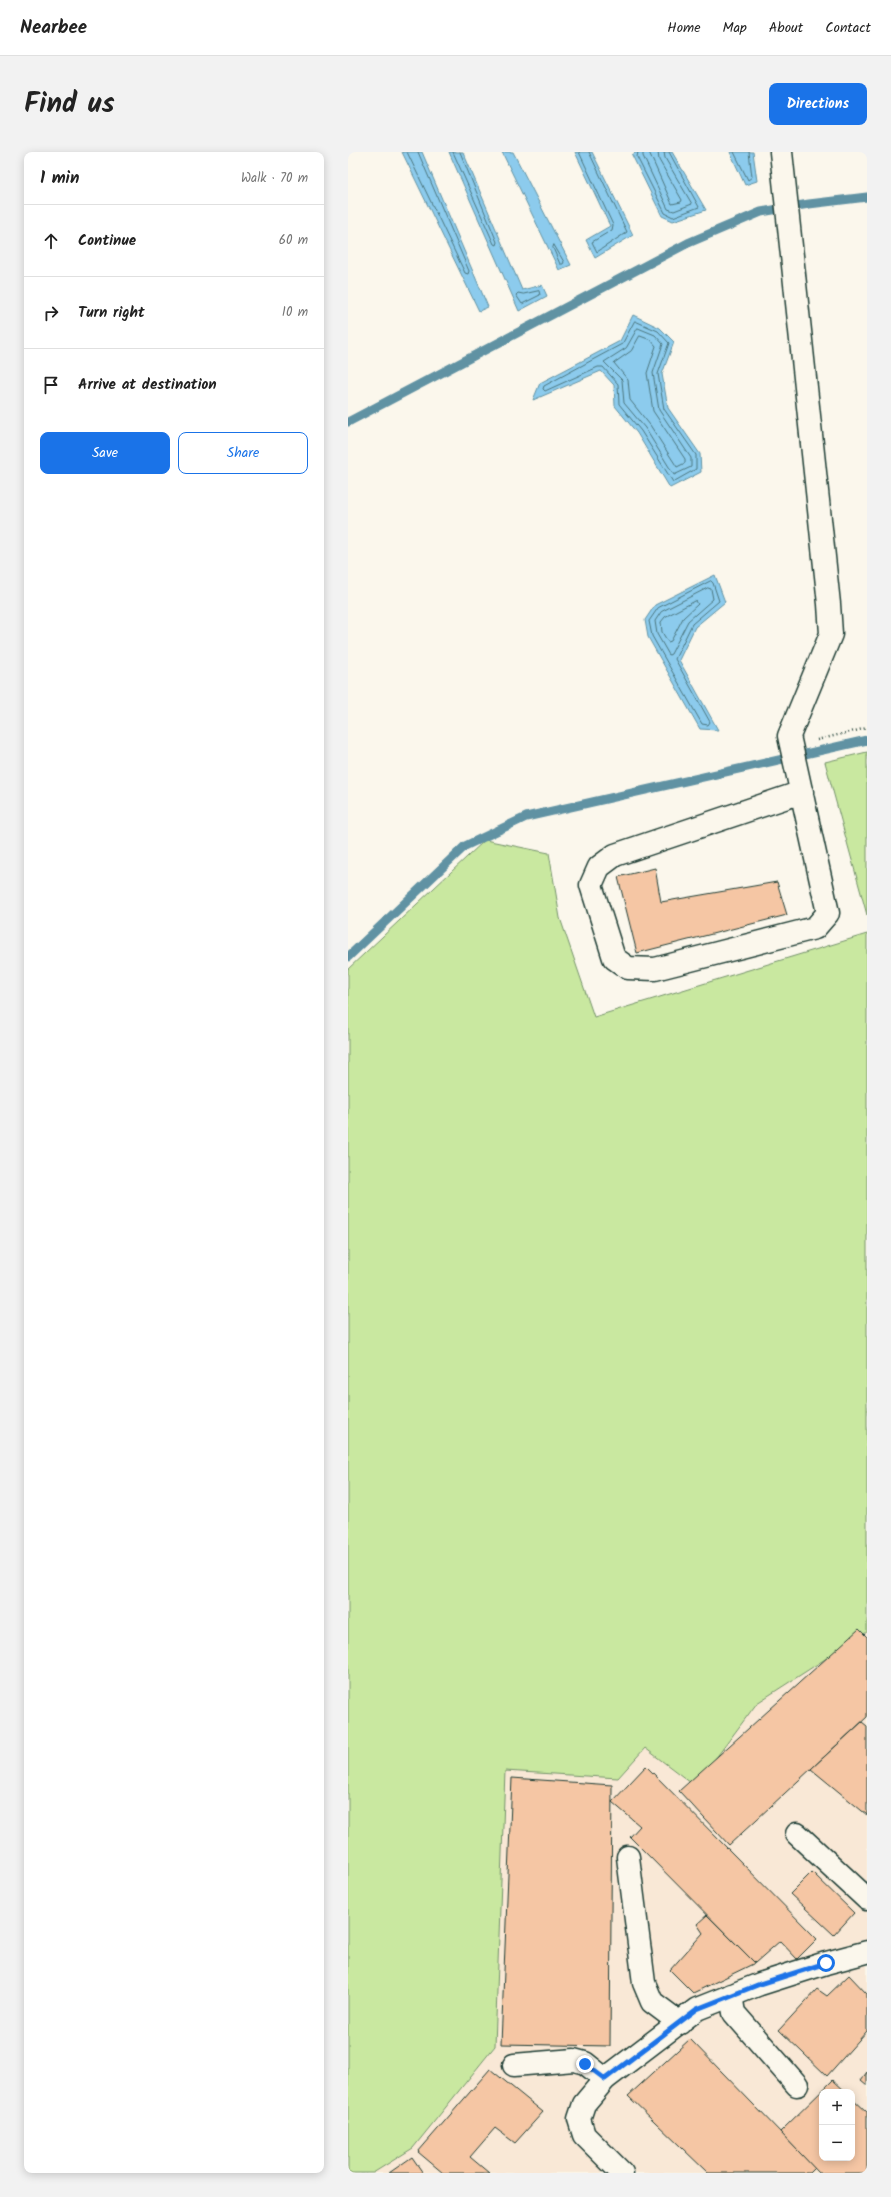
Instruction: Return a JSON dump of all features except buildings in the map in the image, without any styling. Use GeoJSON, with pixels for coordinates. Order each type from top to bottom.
{"type":"FeatureCollection","features":[{"type":"Feature","properties":{"kind":"street"},"geometry":{"type":"LineString","coordinates":[[782,152],[830,604],[831,634],[789,736],[802,792],[828,914],[816,928],[655,969],[628,968],[614,958],[591,885],[599,867],[615,855],[802,792]]}},
{"type":"Feature","properties":{"kind":"street"},"geometry":{"type":"LineString","coordinates":[[797,1834],[867,1899]]}},
{"type":"Feature","properties":{"kind":"street"},"geometry":{"type":"LineString","coordinates":[[628,1857],[644,1983],[652,2002],[680,2023]]}},
{"type":"Feature","properties":{"kind":"street"},"geometry":{"type":"LineString","coordinates":[[622,2173],[584,2135],[579,2119],[584,2104],[605,2079],[697,2009],[732,1995],[826,1963],[867,1952]]}},
{"type":"Feature","properties":{"kind":"street"},"geometry":{"type":"LineString","coordinates":[[732,1995],[734,2013],[797,2085]]}},
{"type":"Feature","properties":{"kind":"street"},"geometry":{"type":"LineString","coordinates":[[514,2065],[574,2060],[585,2064],[605,2079]]}},
{"type":"Feature","properties":{"kind":"path"},"geometry":{"type":"LineString","coordinates":[[791,746],[867,728]]}},
{"type":"Feature","properties":{"kind":"shaded area"},"geometry":{"type":"Polygon","coordinates":[[[867,1632],[867,2173],[373,2173],[413,2148],[495,2046],[504,1771],[618,1778],[645,1748],[695,1786],[757,1703],[867,1632]]]}},
{"type":"Feature","properties":{"kind":"green space"},"geometry":{"type":"Polygon","coordinates":[[[867,752],[867,915],[825,762],[867,752]]]}},
{"type":"Feature","properties":{"kind":"green space"},"geometry":{"type":"Polygon","coordinates":[[[485,840],[549,853],[560,918],[594,1017],[867,934],[867,1632],[757,1703],[695,1786],[645,1748],[618,1778],[505,1771],[495,2046],[413,2148],[373,2173],[348,2173],[348,969],[485,840]]]}},
{"type":"Feature","properties":{"kind":"water"},"geometry":{"type":"Polygon","coordinates":[[[402,152],[422,152],[488,307],[479,311],[402,152]]]}},
{"type":"Feature","properties":{"kind":"water"},"geometry":{"type":"Polygon","coordinates":[[[449,152],[463,152],[522,290],[542,285],[547,296],[519,311],[449,152]]]}},
{"type":"Feature","properties":{"kind":"water"},"geometry":{"type":"Polygon","coordinates":[[[502,152],[513,152],[571,265],[559,270],[502,152]]]}},
{"type":"Feature","properties":{"kind":"water"},"geometry":{"type":"Polygon","coordinates":[[[575,152],[592,152],[633,235],[595,258],[586,240],[610,226],[575,152]]]}},
{"type":"Feature","properties":{"kind":"water"},"geometry":{"type":"Polygon","coordinates":[[[637,152],[672,152],[706,210],[673,221],[662,216],[632,155],[637,152]]]}},
{"type":"Feature","properties":{"kind":"water"},"geometry":{"type":"Polygon","coordinates":[[[730,152],[753,152],[757,181],[745,185],[730,152]]]}},
{"type":"Feature","properties":{"kind":"water"},"geometry":{"type":"Polygon","coordinates":[[[633,315],[660,328],[674,342],[662,374],[668,408],[700,454],[701,472],[670,488],[637,433],[615,406],[614,385],[601,371],[533,400],[540,383],[620,341],[633,315]]]}},
{"type":"Feature","properties":{"kind":"water"},"geometry":{"type":"Polygon","coordinates":[[[715,575],[725,602],[695,627],[679,660],[718,730],[700,729],[648,637],[645,620],[655,605],[715,575]]]}},
{"type":"Feature","properties":{"kind":"waterway"},"geometry":{"type":"LineString","coordinates":[[348,422],[688,243],[761,212],[867,197]]}},
{"type":"Feature","properties":{"kind":"waterway"},"geometry":{"type":"LineString","coordinates":[[348,957],[465,846],[526,817],[867,740]]}},
{"type":"Feature","properties":{"kind":"route"},"geometry":{"type":"LineString","coordinates":[[585,2064],[605,2079],[697,2009],[760,1984],[826,1963]]}}]}
